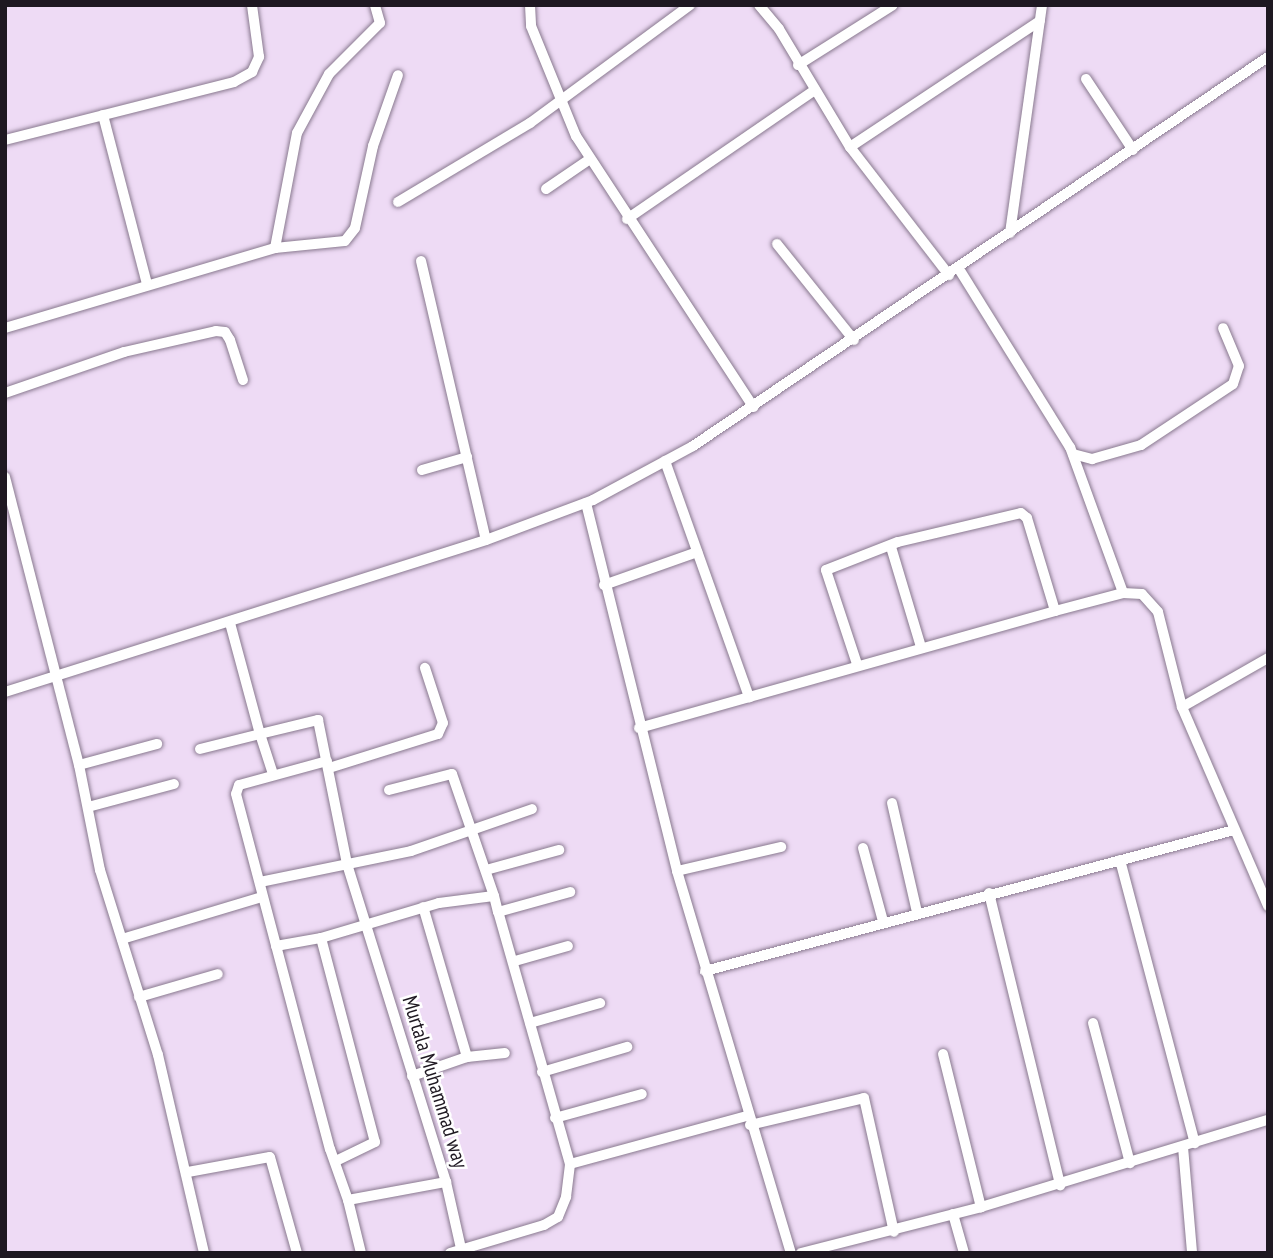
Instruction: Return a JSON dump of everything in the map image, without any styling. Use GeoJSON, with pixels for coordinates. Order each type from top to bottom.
{"type":"FeatureCollection","features":[{"type":"Feature","properties":{"kind":"street"},"geometry":{"type":"LineString","coordinates":[[5,141],[234,82],[252,72],[259,57],[252,5]]}},
{"type":"Feature","properties":{"kind":"street"},"geometry":{"type":"LineString","coordinates":[[275,248],[297,133],[329,74],[380,23],[375,5]]}},
{"type":"Feature","properties":{"kind":"street"},"geometry":{"type":"LineString","coordinates":[[530,5],[528,16],[561,100],[590,159],[753,407]]}},
{"type":"Feature","properties":{"kind":"street"},"geometry":{"type":"LineString","coordinates":[[398,202],[561,100],[690,5]]}},
{"type":"Feature","properties":{"kind":"street"},"geometry":{"type":"LineString","coordinates":[[759,5],[779,29],[798,65],[850,147],[949,275]]}},
{"type":"Feature","properties":{"kind":"street"},"geometry":{"type":"LineString","coordinates":[[798,65],[893,5]]}},
{"type":"Feature","properties":{"kind":"street"},"geometry":{"type":"LineString","coordinates":[[1010,233],[1042,5]]}},
{"type":"Feature","properties":{"kind":"street"},"geometry":{"type":"LineString","coordinates":[[850,147],[1040,20]]}},
{"type":"Feature","properties":{"kind":"street"},"geometry":{"type":"LineString","coordinates":[[5,692],[486,540],[586,503],[665,461],[753,407],[1268,57]]}},
{"type":"Feature","properties":{"kind":"street"},"geometry":{"type":"LineString","coordinates":[[5,328],[275,248],[345,241],[355,228],[373,146],[398,75]]}},
{"type":"Feature","properties":{"kind":"street"},"geometry":{"type":"LineString","coordinates":[[1086,79],[1133,150]]}},
{"type":"Feature","properties":{"kind":"street"},"geometry":{"type":"LineString","coordinates":[[627,219],[815,90]]}},
{"type":"Feature","properties":{"kind":"street"},"geometry":{"type":"LineString","coordinates":[[103,115],[147,284]]}},
{"type":"Feature","properties":{"kind":"street"},"geometry":{"type":"LineString","coordinates":[[546,190],[590,159]]}},
{"type":"Feature","properties":{"kind":"street"},"geometry":{"type":"LineString","coordinates":[[777,244],[854,340]]}},
{"type":"Feature","properties":{"kind":"street"},"geometry":{"type":"LineString","coordinates":[[421,261],[486,540]]}},
{"type":"Feature","properties":{"kind":"street"},"geometry":{"type":"LineString","coordinates":[[959,269],[1073,454],[1123,593]]}},
{"type":"Feature","properties":{"kind":"street"},"geometry":{"type":"LineString","coordinates":[[1073,454],[1092,459],[1141,445],[1233,384],[1239,366],[1223,328]]}},
{"type":"Feature","properties":{"kind":"street"},"geometry":{"type":"LineString","coordinates":[[5,393],[124,352],[216,331],[225,332],[230,340],[243,380]]}},
{"type":"Feature","properties":{"kind":"street"},"geometry":{"type":"LineString","coordinates":[[422,470],[467,457]]}},
{"type":"Feature","properties":{"kind":"street"},"geometry":{"type":"LineString","coordinates":[[665,461],[748,697]]}},
{"type":"Feature","properties":{"kind":"street"},"geometry":{"type":"LineString","coordinates":[[5,477],[79,765],[100,870],[188,1172],[204,1253]]}},
{"type":"Feature","properties":{"kind":"street"},"geometry":{"type":"LineString","coordinates":[[586,503],[639,728],[677,871],[749,1121],[791,1253]]}},
{"type":"Feature","properties":{"kind":"street"},"geometry":{"type":"LineString","coordinates":[[857,664],[826,570],[829,565],[891,547],[1021,513],[1027,518],[1055,611]]}},
{"type":"Feature","properties":{"kind":"street"},"geometry":{"type":"LineString","coordinates":[[891,547],[921,646]]}},
{"type":"Feature","properties":{"kind":"street"},"geometry":{"type":"LineString","coordinates":[[604,585],[698,552]]}},
{"type":"Feature","properties":{"kind":"street"},"geometry":{"type":"LineString","coordinates":[[639,728],[921,646],[1123,593],[1142,594],[1158,612],[1182,707],[1234,830],[1263,883],[1268,905]]}},
{"type":"Feature","properties":{"kind":"street"},"geometry":{"type":"LineString","coordinates":[[230,623],[273,775]]}},
{"type":"Feature","properties":{"kind":"street"},"geometry":{"type":"LineString","coordinates":[[1182,707],[1268,658]]}},
{"type":"Feature","properties":{"kind":"street"},"geometry":{"type":"LineString","coordinates":[[361,1253],[262,897],[236,790],[273,775],[328,765],[438,734],[443,723],[425,668]]}},
{"type":"Feature","properties":{"kind":"street","name":"Murtala Muhammad way"},"geometry":{"type":"LineString","coordinates":[[260,734],[315,718],[328,765],[347,864],[446,1182],[462,1251]]}},
{"type":"Feature","properties":{"kind":"street"},"geometry":{"type":"LineString","coordinates":[[200,749],[260,734]]}},
{"type":"Feature","properties":{"kind":"street"},"geometry":{"type":"LineString","coordinates":[[79,765],[157,744]]}},
{"type":"Feature","properties":{"kind":"street"},"geometry":{"type":"LineString","coordinates":[[389,790],[452,774],[475,830],[515,961],[542,1072],[570,1164],[564,1208],[558,1217],[450,1253]]}},
{"type":"Feature","properties":{"kind":"street"},"geometry":{"type":"LineString","coordinates":[[88,807],[174,783]]}},
{"type":"Feature","properties":{"kind":"street"},"geometry":{"type":"LineString","coordinates":[[892,803],[917,912]]}},
{"type":"Feature","properties":{"kind":"street"},"geometry":{"type":"LineString","coordinates":[[260,882],[411,851],[532,809]]}},
{"type":"Feature","properties":{"kind":"street"},"geometry":{"type":"LineString","coordinates":[[705,971],[883,921],[1234,830]]}},
{"type":"Feature","properties":{"kind":"street"},"geometry":{"type":"LineString","coordinates":[[677,871],[781,847]]}},
{"type":"Feature","properties":{"kind":"street"},"geometry":{"type":"LineString","coordinates":[[863,848],[883,921]]}},
{"type":"Feature","properties":{"kind":"street"},"geometry":{"type":"LineString","coordinates":[[486,870],[559,850]]}},
{"type":"Feature","properties":{"kind":"street"},"geometry":{"type":"LineString","coordinates":[[1120,860],[1195,1143]]}},
{"type":"Feature","properties":{"kind":"street"},"geometry":{"type":"LineString","coordinates":[[498,912],[570,892]]}},
{"type":"Feature","properties":{"kind":"street"},"geometry":{"type":"LineString","coordinates":[[989,893],[1060,1185]]}},
{"type":"Feature","properties":{"kind":"street"},"geometry":{"type":"LineString","coordinates":[[276,946],[321,938],[423,907],[494,895]]}},
{"type":"Feature","properties":{"kind":"street"},"geometry":{"type":"LineString","coordinates":[[122,939],[262,897]]}},
{"type":"Feature","properties":{"kind":"street"},"geometry":{"type":"LineString","coordinates":[[423,907],[467,1057]]}},
{"type":"Feature","properties":{"kind":"street"},"geometry":{"type":"LineString","coordinates":[[321,938],[375,1142],[336,1161]]}},
{"type":"Feature","properties":{"kind":"street"},"geometry":{"type":"LineString","coordinates":[[515,961],[568,946]]}},
{"type":"Feature","properties":{"kind":"street"},"geometry":{"type":"LineString","coordinates":[[139,998],[218,974]]}},
{"type":"Feature","properties":{"kind":"street"},"geometry":{"type":"LineString","coordinates":[[530,1023],[600,1003]]}},
{"type":"Feature","properties":{"kind":"street"},"geometry":{"type":"LineString","coordinates":[[1093,1023],[1130,1163]]}},
{"type":"Feature","properties":{"kind":"street"},"geometry":{"type":"LineString","coordinates":[[542,1072],[627,1047]]}},
{"type":"Feature","properties":{"kind":"street"},"geometry":{"type":"LineString","coordinates":[[412,1076],[467,1057],[505,1053]]}},
{"type":"Feature","properties":{"kind":"street"},"geometry":{"type":"LineString","coordinates":[[943,1054],[981,1207]]}},
{"type":"Feature","properties":{"kind":"street"},"geometry":{"type":"LineString","coordinates":[[555,1118],[642,1094]]}},
{"type":"Feature","properties":{"kind":"street"},"geometry":{"type":"LineString","coordinates":[[570,1164],[749,1121],[864,1098],[894,1232]]}},
{"type":"Feature","properties":{"kind":"street"},"geometry":{"type":"LineString","coordinates":[[803,1253],[894,1232],[1060,1185],[1268,1119]]}},
{"type":"Feature","properties":{"kind":"street"},"geometry":{"type":"LineString","coordinates":[[1183,1147],[1192,1253]]}},
{"type":"Feature","properties":{"kind":"street"},"geometry":{"type":"LineString","coordinates":[[188,1172],[270,1157],[297,1253]]}},
{"type":"Feature","properties":{"kind":"street"},"geometry":{"type":"LineString","coordinates":[[348,1200],[446,1182]]}},
{"type":"Feature","properties":{"kind":"street"},"geometry":{"type":"LineString","coordinates":[[953,1214],[964,1253]]}}]}
